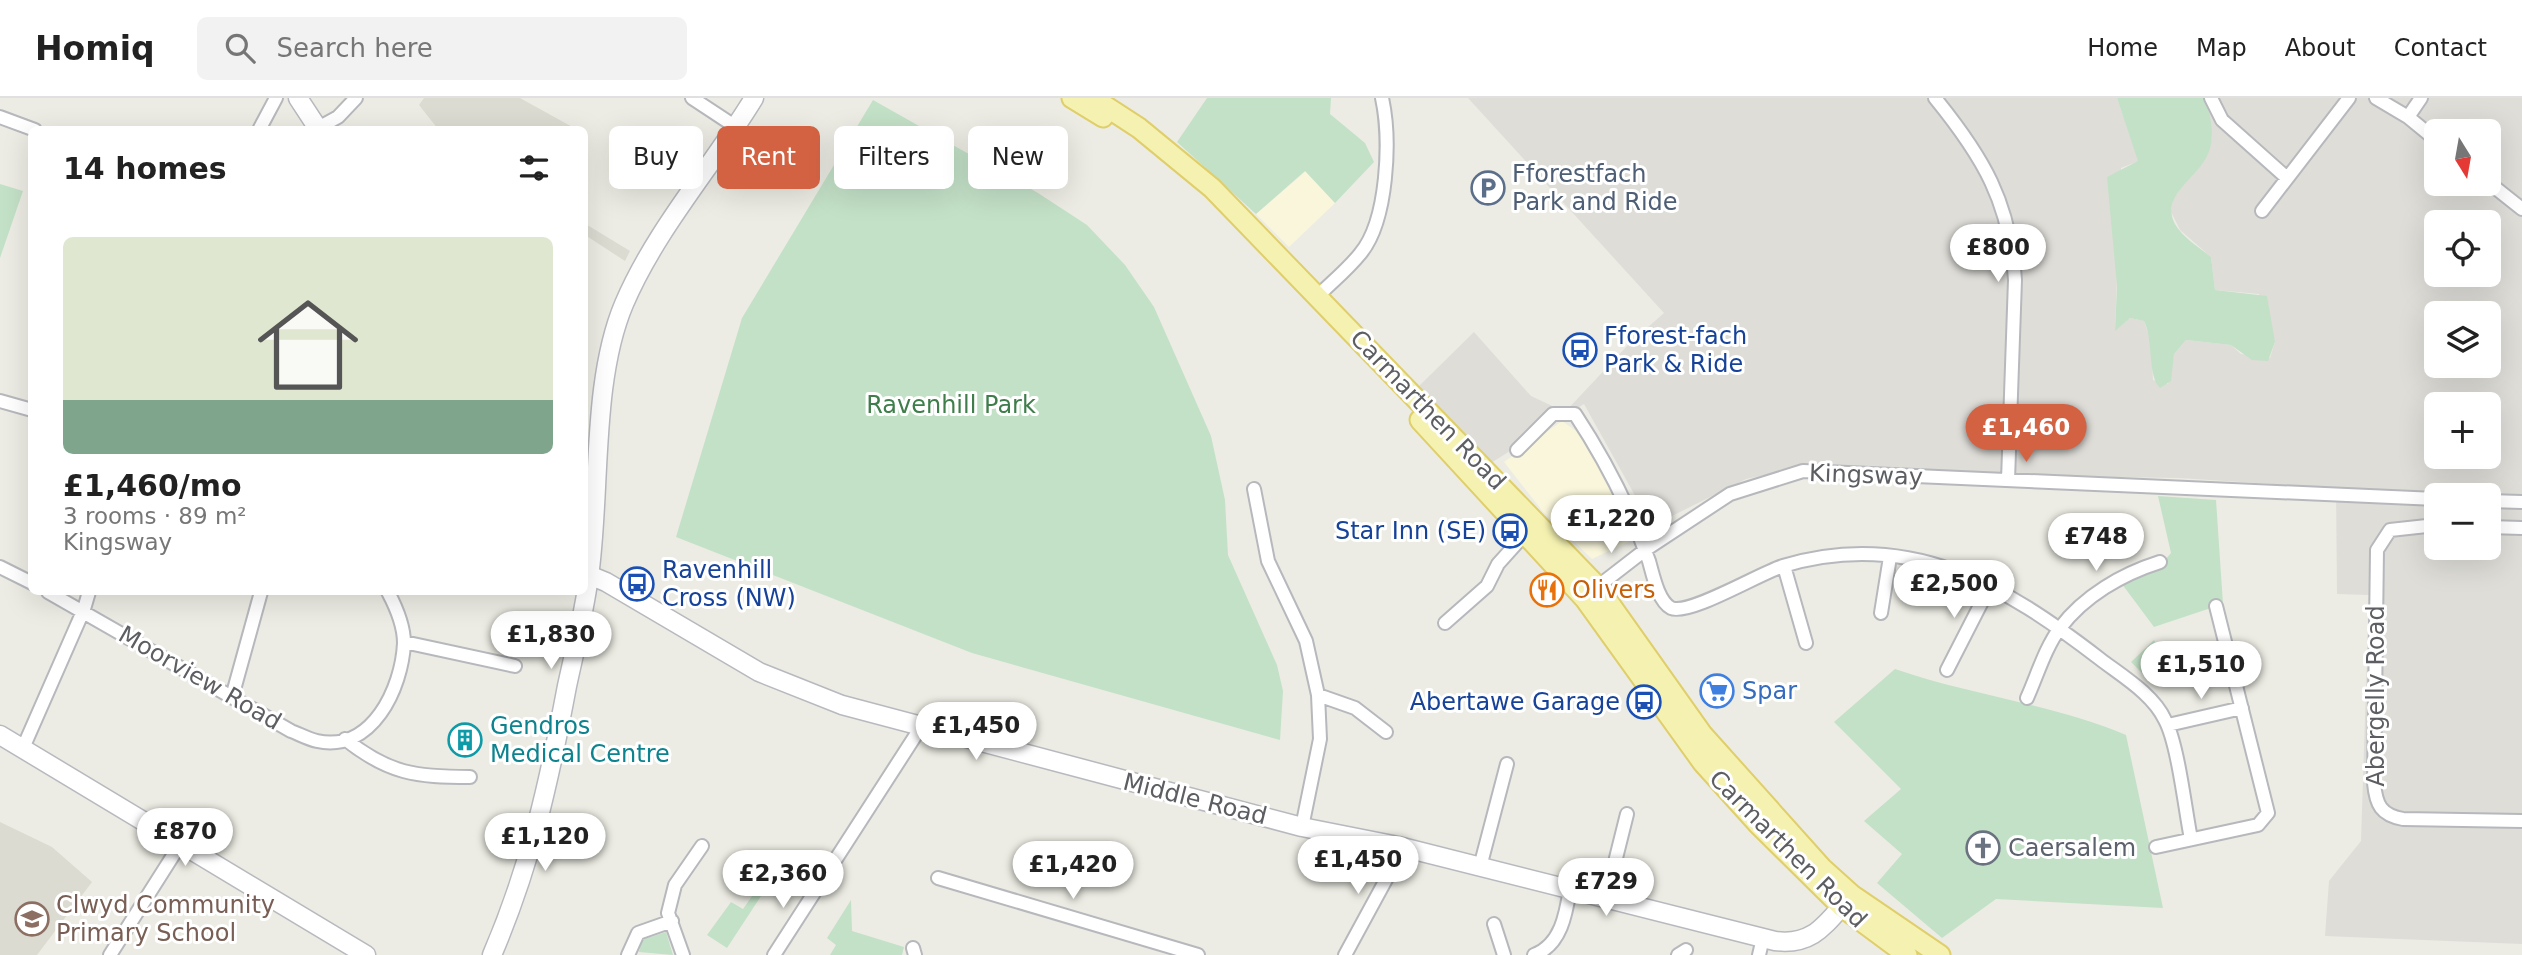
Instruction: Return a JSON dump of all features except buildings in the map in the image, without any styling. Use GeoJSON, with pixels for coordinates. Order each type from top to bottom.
{"type":"FeatureCollection","features":[{"type":"Feature","properties":{"kind":"main road","name":"Carmarthen Road"},"geometry":{"type":"LineString","coordinates":[[1072,98],[1124,131],[1198,192],[1403,402],[1525,534],[1591,592]]}},
{"type":"Feature","properties":{"kind":"main road","name":"Carmarthen Road"},"geometry":{"type":"LineString","coordinates":[[1093,98],[1139,128],[1212,188],[1318,296],[1591,592],[1703,763],[1758,824],[1907,955]]}},
{"type":"Feature","properties":{"kind":"main road","name":"Carmarthen Road"},"geometry":{"type":"LineString","coordinates":[[1846,900],[1940,955]]}},
{"type":"Feature","properties":{"kind":"street"},"geometry":{"type":"LineString","coordinates":[[261,126],[276,98]]}},
{"type":"Feature","properties":{"kind":"street"},"geometry":{"type":"LineString","coordinates":[[298,98],[317,126]]}},
{"type":"Feature","properties":{"kind":"street"},"geometry":{"type":"LineString","coordinates":[[324,126],[338,117],[356,98]]}},
{"type":"Feature","properties":{"kind":"street"},"geometry":{"type":"LineString","coordinates":[[692,98],[734,126]]}},
{"type":"Feature","properties":{"kind":"street"},"geometry":{"type":"LineString","coordinates":[[737,126],[754,98]]}},
{"type":"Feature","properties":{"kind":"street"},"geometry":{"type":"LineString","coordinates":[[1318,296],[1362,253],[1374,230],[1383,194],[1387,118],[1382,98]]}},
{"type":"Feature","properties":{"kind":"street"},"geometry":{"type":"LineString","coordinates":[[1935,98],[1983,162],[2001,202],[2010,238],[2015,280],[2008,480]]}},
{"type":"Feature","properties":{"kind":"street"},"geometry":{"type":"LineString","coordinates":[[2211,98],[2222,120],[2287,178]]}},
{"type":"Feature","properties":{"kind":"street"},"geometry":{"type":"LineString","coordinates":[[2262,211],[2349,98]]}},
{"type":"Feature","properties":{"kind":"street"},"geometry":{"type":"LineString","coordinates":[[2376,98],[2424,130]]}},
{"type":"Feature","properties":{"kind":"street"},"geometry":{"type":"LineString","coordinates":[[2408,117],[2421,98]]}},
{"type":"Feature","properties":{"kind":"street"},"geometry":{"type":"LineString","coordinates":[[0,117],[28,127]]}},
{"type":"Feature","properties":{"kind":"street"},"geometry":{"type":"LineString","coordinates":[[588,580],[588,543],[604,399],[610,354],[624,304],[669,223],[717,154]]}},
{"type":"Feature","properties":{"kind":"street"},"geometry":{"type":"LineString","coordinates":[[2501,192],[2522,209]]}},
{"type":"Feature","properties":{"kind":"street"},"geometry":{"type":"LineString","coordinates":[[0,401],[28,409]]}},
{"type":"Feature","properties":{"kind":"street"},"geometry":{"type":"LineString","coordinates":[[1517,450],[1553,414],[1575,414],[1592,440],[1645,550],[1664,602],[1678,609],[1689,609],[1746,580],[1784,566],[1852,555],[1890,557],[1956,570],[1991,584],[2026,603],[2148,698],[2168,726],[2191,839]]}},
{"type":"Feature","properties":{"kind":"street","name":"Kingsway"},"geometry":{"type":"LineString","coordinates":[[1591,592],[1645,550],[1730,494],[1803,471],[2424,498]]}},
{"type":"Feature","properties":{"kind":"street"},"geometry":{"type":"LineString","coordinates":[[1254,489],[1268,561],[1306,640],[1318,695],[1320,739],[1302,827]]}},
{"type":"Feature","properties":{"kind":"street"},"geometry":{"type":"LineString","coordinates":[[2501,501],[2522,502]]}},
{"type":"Feature","properties":{"kind":"street","name":"Abergelly Road"},"geometry":{"type":"LineString","coordinates":[[2424,526],[2390,530],[2377,550],[2374,783],[2378,804],[2387,815],[2403,820],[2522,821]]}},
{"type":"Feature","properties":{"kind":"street"},"geometry":{"type":"LineString","coordinates":[[2501,527],[2522,528]]}},
{"type":"Feature","properties":{"kind":"street"},"geometry":{"type":"LineString","coordinates":[[1445,623],[1487,586],[1498,564],[1525,534]]}},
{"type":"Feature","properties":{"kind":"street"},"geometry":{"type":"LineString","coordinates":[[1881,613],[1890,557]]}},
{"type":"Feature","properties":{"kind":"street"},"geometry":{"type":"LineString","coordinates":[[2027,698],[2060,628],[2114,581],[2160,562]]}},
{"type":"Feature","properties":{"kind":"street"},"geometry":{"type":"LineString","coordinates":[[1784,566],[1806,643]]}},
{"type":"Feature","properties":{"kind":"street"},"geometry":{"type":"LineString","coordinates":[[0,567],[28,581]]}},
{"type":"Feature","properties":{"kind":"street","name":"Middle Road"},"geometry":{"type":"LineString","coordinates":[[589,575],[606,582],[759,672],[842,705],[1302,827],[1398,846],[1606,898],[1761,947],[1812,937],[1846,900]]}},
{"type":"Feature","properties":{"kind":"street"},"geometry":{"type":"LineString","coordinates":[[1947,670],[1991,584]]}},
{"type":"Feature","properties":{"kind":"street","name":"Moorview Road"},"geometry":{"type":"LineString","coordinates":[[54,595],[291,731],[319,741],[345,739]]}},
{"type":"Feature","properties":{"kind":"street"},"geometry":{"type":"LineString","coordinates":[[23,748],[88,595]]}},
{"type":"Feature","properties":{"kind":"street"},"geometry":{"type":"LineString","coordinates":[[232,697],[260,595]]}},
{"type":"Feature","properties":{"kind":"street"},"geometry":{"type":"LineString","coordinates":[[389,595],[398,609],[404,642],[393,694],[381,715],[365,729],[345,739],[369,758],[396,772],[425,777],[470,777]]}},
{"type":"Feature","properties":{"kind":"street"},"geometry":{"type":"LineString","coordinates":[[492,955],[521,884],[536,835],[585,595]]}},
{"type":"Feature","properties":{"kind":"street"},"geometry":{"type":"LineString","coordinates":[[2156,847],[2258,825],[2268,813],[2216,606]]}},
{"type":"Feature","properties":{"kind":"street"},"geometry":{"type":"LineString","coordinates":[[404,642],[515,666]]}},
{"type":"Feature","properties":{"kind":"street"},"geometry":{"type":"LineString","coordinates":[[1318,695],[1355,708],[1386,732]]}},
{"type":"Feature","properties":{"kind":"street"},"geometry":{"type":"LineString","coordinates":[[2168,726],[2242,708]]}},
{"type":"Feature","properties":{"kind":"street"},"geometry":{"type":"LineString","coordinates":[[774,955],[921,727]]}},
{"type":"Feature","properties":{"kind":"street"},"geometry":{"type":"LineString","coordinates":[[0,735],[366,955]]}},
{"type":"Feature","properties":{"kind":"street"},"geometry":{"type":"LineString","coordinates":[[1480,867],[1507,764]]}},
{"type":"Feature","properties":{"kind":"street"},"geometry":{"type":"LineString","coordinates":[[1606,898],[1628,814]]}},
{"type":"Feature","properties":{"kind":"street"},"geometry":{"type":"LineString","coordinates":[[110,955],[181,843]]}},
{"type":"Feature","properties":{"kind":"street"},"geometry":{"type":"LineString","coordinates":[[683,955],[668,913],[675,885],[702,846]]}},
{"type":"Feature","properties":{"kind":"street"},"geometry":{"type":"LineString","coordinates":[[1345,955],[1395,863],[1398,846]]}},
{"type":"Feature","properties":{"kind":"street"},"geometry":{"type":"LineString","coordinates":[[938,878],[1198,955]]}},
{"type":"Feature","properties":{"kind":"street"},"geometry":{"type":"LineString","coordinates":[[1540,954],[1554,940],[1562,926],[1570,889]]}},
{"type":"Feature","properties":{"kind":"street"},"geometry":{"type":"LineString","coordinates":[[628,955],[638,933],[672,921]]}},
{"type":"Feature","properties":{"kind":"street"},"geometry":{"type":"LineString","coordinates":[[1494,924],[1504,955]]}},
{"type":"Feature","properties":{"kind":"shaded area"},"geometry":{"type":"Polygon","coordinates":[[[424,98],[520,98],[571,126],[436,126],[419,105],[424,98]]]}},
{"type":"Feature","properties":{"kind":"shaded area"},"geometry":{"type":"Polygon","coordinates":[[[1468,98],[2117,98],[2139,161],[2121,168],[2115,330],[2130,318],[2144,321],[2151,342],[2153,380],[2168,384],[2174,354],[2186,340],[2231,345],[2241,354],[2270,358],[2275,342],[2259,294],[2215,290],[2211,257],[2180,230],[2171,212],[2173,200],[2212,139],[2205,98],[2522,98],[2522,944],[2325,936],[2329,881],[2361,841],[2369,595],[2337,594],[2336,488],[2179,478],[1987,475],[1808,466],[1746,479],[1652,526],[1584,404],[1491,463],[1417,388],[1474,332],[1531,396],[1565,412],[1629,344],[1664,313],[1468,98]]]}},
{"type":"Feature","properties":{"kind":"shaded area"},"geometry":{"type":"Polygon","coordinates":[[[1306,171],[1335,203],[1289,247],[1256,214],[1306,171]]]}},
{"type":"Feature","properties":{"kind":"shaded area"},"geometry":{"type":"Polygon","coordinates":[[[588,225],[630,251],[625,261],[588,237],[588,225]]]}},
{"type":"Feature","properties":{"kind":"shaded area"},"geometry":{"type":"Polygon","coordinates":[[[1562,421],[1586,438],[1634,539],[1592,559],[1544,513],[1504,462],[1562,421]]]}},
{"type":"Feature","properties":{"kind":"shaded area","name":"Clwyd Community Primary School"},"geometry":{"type":"Polygon","coordinates":[[[0,822],[52,847],[92,882],[37,955],[0,955],[0,822]]]}},
{"type":"Feature","properties":{"kind":"green space"},"geometry":{"type":"Polygon","coordinates":[[[1207,98],[1331,98],[1330,114],[1365,143],[1374,162],[1335,203],[1305,171],[1256,214],[1177,142],[1207,98]]]}},
{"type":"Feature","properties":{"kind":"green space"},"geometry":{"type":"Polygon","coordinates":[[[2117,98],[2205,98],[2212,127],[2210,149],[2202,164],[2176,196],[2172,214],[2182,233],[2211,257],[2215,290],[2267,296],[2275,342],[2268,361],[2252,360],[2231,345],[2186,340],[2174,354],[2171,381],[2160,388],[2153,375],[2149,338],[2144,321],[2130,318],[2115,331],[2117,286],[2107,177],[2138,161],[2117,98]]]}},
{"type":"Feature","properties":{"kind":"green space","name":"Ravenhill Park"},"geometry":{"type":"Polygon","coordinates":[[[873,100],[919,126],[857,126],[873,100]]]}},
{"type":"Feature","properties":{"kind":"green space","name":"Ravenhill Park"},"geometry":{"type":"Polygon","coordinates":[[[954,146],[968,154],[968,189],[1031,189],[1087,225],[1125,265],[1154,307],[1211,436],[1225,500],[1228,555],[1277,665],[1283,691],[1280,740],[972,653],[676,537],[742,318],[834,165],[834,189],[954,189],[954,146]]]}},
{"type":"Feature","properties":{"kind":"green space"},"geometry":{"type":"Polygon","coordinates":[[[0,184],[23,191],[0,258],[0,184]]]}},
{"type":"Feature","properties":{"kind":"green space"},"geometry":{"type":"Polygon","coordinates":[[[2158,496],[2216,500],[2223,604],[2154,627],[2119,580],[2164,561],[2171,553],[2158,496]]]}},
{"type":"Feature","properties":{"kind":"green space"},"geometry":{"type":"Polygon","coordinates":[[[2154,640],[2168,663],[2151,682],[2131,662],[2154,640]]]}},
{"type":"Feature","properties":{"kind":"green space"},"geometry":{"type":"Polygon","coordinates":[[[1895,669],[2069,715],[2126,735],[2163,908],[1996,899],[1942,938],[1877,883],[1902,854],[1864,821],[1901,789],[1834,722],[1895,669]]]}},
{"type":"Feature","properties":{"kind":"green space"},"geometry":{"type":"Polygon","coordinates":[[[768,873],[782,883],[773,896],[765,890],[727,948],[707,935],[731,902],[743,909],[768,873]]]}},
{"type":"Feature","properties":{"kind":"green space"},"geometry":{"type":"Polygon","coordinates":[[[851,900],[852,931],[904,947],[902,955],[830,955],[836,945],[827,938],[851,900]]]}},
{"type":"Feature","properties":{"kind":"green space"},"geometry":{"type":"Polygon","coordinates":[[[666,932],[673,955],[639,952],[641,940],[666,932]]]}},
{"type":"Feature","properties":{"kind":"place","name":"Fforestfach Park and Ride"},"geometry":{"type":"Point","coordinates":[1488,188]}},
{"type":"Feature","properties":{"kind":"place","name":"Fforest-fach Park & Ride"},"geometry":{"type":"Point","coordinates":[1580,350]}},
{"type":"Feature","properties":{"kind":"place","name":"Star Inn (SE)"},"geometry":{"type":"Point","coordinates":[1510,531]}},
{"type":"Feature","properties":{"kind":"place","name":"Ravenhill Cross (NW)"},"geometry":{"type":"Point","coordinates":[637,584]}},
{"type":"Feature","properties":{"kind":"place","name":"Olivers"},"geometry":{"type":"Point","coordinates":[1547,590]}},
{"type":"Feature","properties":{"kind":"place","name":"Spar"},"geometry":{"type":"Point","coordinates":[1717,691]}},
{"type":"Feature","properties":{"kind":"place","name":"Abertawe Garage"},"geometry":{"type":"Point","coordinates":[1644,702]}},
{"type":"Feature","properties":{"kind":"place","name":"Gendros Medical Centre"},"geometry":{"type":"Point","coordinates":[465,740]}},
{"type":"Feature","properties":{"kind":"place","name":"Caersalem"},"geometry":{"type":"Point","coordinates":[1983,848]}},
{"type":"Feature","properties":{"kind":"place","name":"Clwyd Community Primary School"},"geometry":{"type":"Point","coordinates":[32,919]}}]}
